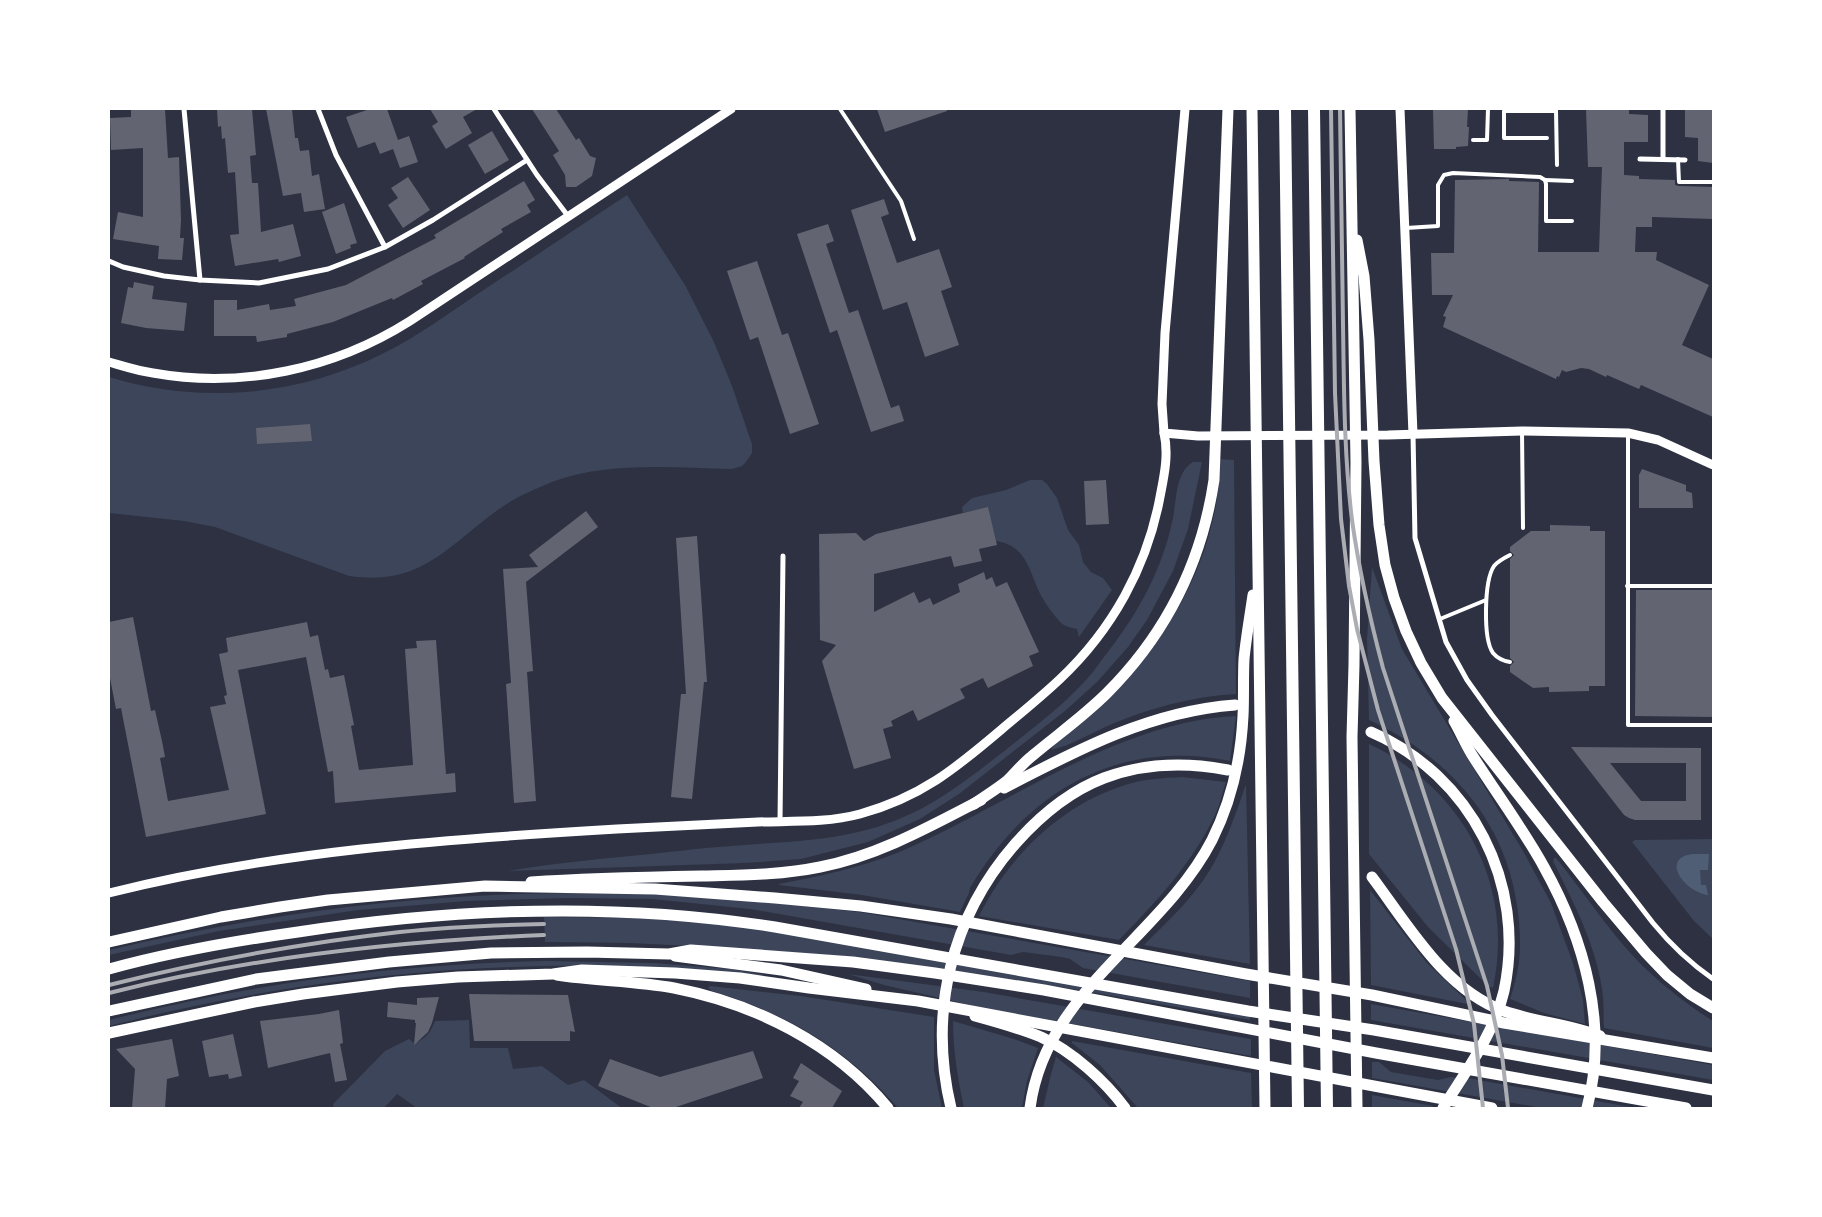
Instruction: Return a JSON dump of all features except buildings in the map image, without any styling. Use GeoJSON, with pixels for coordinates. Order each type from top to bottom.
{"type":"FeatureCollection","features":[{"type":"Feature","properties":{"kind":"highway"},"geometry":{"type":"LineString","coordinates":[[1285,109],[1298,1108]]}},
{"type":"Feature","properties":{"kind":"highway"},"geometry":{"type":"LineString","coordinates":[[1314,109],[1327,1108]]}},
{"type":"Feature","properties":{"kind":"main road"},"geometry":{"type":"LineString","coordinates":[[974,804],[1008,780],[1023,763],[1101,698],[1134,664],[1154,638],[1179,594],[1196,553],[1209,506],[1215,462],[1228,109]]}},
{"type":"Feature","properties":{"kind":"main road"},"geometry":{"type":"LineString","coordinates":[[1252,109],[1265,1108]]}},
{"type":"Feature","properties":{"kind":"main road"},"geometry":{"type":"LineString","coordinates":[[1350,109],[1356,462],[1352,737],[1356,1103]]}},
{"type":"Feature","properties":{"kind":"main road"},"geometry":{"type":"LineString","coordinates":[[1351,211],[1364,276],[1379,525],[1390,585],[1406,632],[1421,663],[1473,756],[1544,866],[1565,908],[1582,954],[1592,997],[1595,1024],[1592,1083],[1587,1108]]}},
{"type":"Feature","properties":{"kind":"main road"},"geometry":{"type":"LineString","coordinates":[[1030,1108],[1045,1057],[1058,1030],[1074,1006],[1098,976],[1173,896],[1213,839],[1228,801],[1236,770],[1242,733],[1244,659],[1258,556]]}},
{"type":"Feature","properties":{"kind":"main road"},"geometry":{"type":"LineString","coordinates":[[1442,698],[1603,902],[1646,953],[1667,975],[1690,994],[1713,1008]]}},
{"type":"Feature","properties":{"kind":"main road"},"geometry":{"type":"LineString","coordinates":[[109,942],[221,917],[328,900],[595,878],[766,874],[820,867],[884,848],[1062,758],[1133,727],[1180,713],[1235,705]]}},
{"type":"Feature","properties":{"kind":"main road"},"geometry":{"type":"LineString","coordinates":[[1371,732],[1398,745],[1431,770],[1457,795],[1477,823],[1498,869],[1506,903],[1509,927],[1509,952],[1504,991],[1481,1047],[1443,1108]]}},
{"type":"Feature","properties":{"kind":"main road"},"geometry":{"type":"LineString","coordinates":[[951,1108],[942,1054],[942,1023],[946,987],[951,963],[970,909],[990,875],[1023,835],[1048,812],[1081,790],[1113,775],[1149,767],[1185,764],[1228,770]]}},
{"type":"Feature","properties":{"kind":"main road"},"geometry":{"type":"LineString","coordinates":[[1372,877],[1410,931],[1432,956],[1475,996],[1504,1011],[1580,1028],[1616,1042]]}},
{"type":"Feature","properties":{"kind":"main road"},"geometry":{"type":"LineString","coordinates":[[485,886],[655,890],[802,900],[952,919],[1372,996],[1504,1023],[1713,1058]]}},
{"type":"Feature","properties":{"kind":"main road"},"geometry":{"type":"LineString","coordinates":[[109,969],[248,939],[379,921],[538,911],[674,914],[724,919],[793,930],[1238,1009],[1374,1030],[1713,1090]]}},
{"type":"Feature","properties":{"kind":"main road"},"geometry":{"type":"LineString","coordinates":[[109,1011],[256,979],[389,962],[491,953],[587,952],[669,954],[691,950],[781,956],[935,973],[1044,990],[1376,1053],[1686,1108]]}},
{"type":"Feature","properties":{"kind":"main road"},"geometry":{"type":"LineString","coordinates":[[669,954],[690,959],[795,972],[936,1005],[1492,1108]]}},
{"type":"Feature","properties":{"kind":"main road"},"geometry":{"type":"LineString","coordinates":[[109,1033],[208,1011],[348,988],[458,977],[553,974],[582,970],[722,976],[918,1001]]}},
{"type":"Feature","properties":{"kind":"main road"},"geometry":{"type":"LineString","coordinates":[[553,974],[672,988],[705,995],[741,1006],[780,1024],[821,1048],[846,1066],[888,1108]]}},
{"type":"Feature","properties":{"kind":"main road"},"geometry":{"type":"LineString","coordinates":[[936,1005],[1022,1029],[1043,1038],[1079,1061],[1093,1073],[1125,1108]]}},
{"type":"Feature","properties":{"kind":"main road"},"geometry":{"type":"LineString","coordinates":[[871,1090],[882,1108]]}},
{"type":"Feature","properties":{"kind":"street"},"geometry":{"type":"LineString","coordinates":[[184,109],[200,280]]}},
{"type":"Feature","properties":{"kind":"street"},"geometry":{"type":"LineString","coordinates":[[318,109],[336,155],[385,247]]}},
{"type":"Feature","properties":{"kind":"street"},"geometry":{"type":"LineString","coordinates":[[494,109],[527,160],[568,216]]}},
{"type":"Feature","properties":{"kind":"street"},"geometry":{"type":"LineString","coordinates":[[109,362],[153,373],[196,378],[238,378],[278,373],[328,360],[364,346],[397,329],[731,109]]}},
{"type":"Feature","properties":{"kind":"street"},"geometry":{"type":"LineString","coordinates":[[109,893],[230,867],[357,848],[613,830],[816,821],[850,817],[921,791],[970,756],[1073,666],[1115,613],[1138,572],[1146,550],[1155,522],[1167,458],[1162,404],[1166,333],[1186,109]]}},
{"type":"Feature","properties":{"kind":"street"},"geometry":{"type":"LineString","coordinates":[[1400,109],[1415,538],[1440,619],[1443,636],[1457,663],[1492,715],[1661,933],[1713,979]]}},
{"type":"Feature","properties":{"kind":"street"},"geometry":{"type":"LineString","coordinates":[[1663,109],[1663,159]]}},
{"type":"Feature","properties":{"kind":"street"},"geometry":{"type":"LineString","coordinates":[[1640,159],[1686,160]]}},
{"type":"Feature","properties":{"kind":"street"},"geometry":{"type":"LineString","coordinates":[[109,261],[164,276],[259,283],[328,269],[385,247],[433,220],[527,160]]}},
{"type":"Feature","properties":{"kind":"street"},"geometry":{"type":"LineString","coordinates":[[1164,434],[1198,436],[1522,432],[1628,434],[1658,440],[1713,465]]}},
{"type":"Feature","properties":{"kind":"street"},"geometry":{"type":"LineString","coordinates":[[780,822],[784,556]]}},
{"type":"Feature","properties":{"kind":"lane"},"geometry":{"type":"LineString","coordinates":[[840,109],[901,201],[914,239]]}},
{"type":"Feature","properties":{"kind":"lane"},"geometry":{"type":"LineString","coordinates":[[1473,140],[1487,140],[1488,109]]}},
{"type":"Feature","properties":{"kind":"lane"},"geometry":{"type":"LineString","coordinates":[[1547,138],[1504,138],[1504,111],[1556,110],[1557,165]]}},
{"type":"Feature","properties":{"kind":"lane"},"geometry":{"type":"LineString","coordinates":[[1678,159],[1679,182],[1713,182]]}},
{"type":"Feature","properties":{"kind":"lane"},"geometry":{"type":"LineString","coordinates":[[1404,228],[1438,226],[1438,185],[1446,174],[1535,176],[1545,180],[1572,181]]}},
{"type":"Feature","properties":{"kind":"lane"},"geometry":{"type":"LineString","coordinates":[[1545,180],[1546,221],[1572,221]]}},
{"type":"Feature","properties":{"kind":"lane"},"geometry":{"type":"LineString","coordinates":[[1522,432],[1523,528]]}},
{"type":"Feature","properties":{"kind":"lane"},"geometry":{"type":"LineString","coordinates":[[1628,434],[1628,725],[1713,725]]}},
{"type":"Feature","properties":{"kind":"lane"},"geometry":{"type":"LineString","coordinates":[[1510,556],[1503,558],[1495,565],[1488,585],[1486,600],[1489,637],[1493,653],[1498,658],[1510,662]]}},
{"type":"Feature","properties":{"kind":"lane"},"geometry":{"type":"LineString","coordinates":[[1627,586],[1713,586]]}},
{"type":"Feature","properties":{"kind":"lane"},"geometry":{"type":"LineString","coordinates":[[1440,619],[1486,600]]}},
{"type":"Feature","properties":{"kind":"shaded area"},"geometry":{"type":"Polygon","coordinates":[[[627,195],[685,285],[714,342],[732,386],[752,444],[752,453],[742,466],[732,469],[618,468],[574,475],[552,482],[508,503],[445,552],[429,562],[394,576],[373,578],[349,576],[215,527],[184,521],[109,513],[109,377],[143,386],[178,391],[248,392],[317,379],[350,368],[396,347],[423,331],[627,195]]]}},
{"type":"Feature","properties":{"kind":"shaded area"},"geometry":{"type":"Polygon","coordinates":[[[1220,459],[1234,460],[1236,694],[1204,697],[1157,708],[1112,724],[1074,742],[1051,750],[1065,734],[1094,713],[1133,673],[1154,646],[1172,618],[1202,558],[1212,525],[1218,493],[1220,459]]]}},
{"type":"Feature","properties":{"kind":"shaded area"},"geometry":{"type":"Polygon","coordinates":[[[1193,462],[1202,462],[1188,529],[1173,571],[1147,620],[1128,647],[1098,681],[1065,711],[959,794],[920,819],[868,842],[801,859],[745,863],[508,871],[584,861],[706,848],[811,840],[843,835],[900,819],[935,801],[969,778],[1038,724],[1061,705],[1092,673],[1126,628],[1143,599],[1157,569],[1168,538],[1179,481],[1182,473],[1193,462]]]}},
{"type":"Feature","properties":{"kind":"shaded area"},"geometry":{"type":"Polygon","coordinates":[[[1030,480],[1042,480],[1047,484],[1057,498],[1068,530],[1079,545],[1083,562],[1091,572],[1103,578],[1112,590],[1079,637],[1077,629],[1062,624],[1049,608],[1038,590],[1022,555],[1007,544],[996,541],[987,508],[963,513],[962,507],[972,498],[1006,490],[1030,480]]]}},
{"type":"Feature","properties":{"kind":"shaded area"},"geometry":{"type":"Polygon","coordinates":[[[1372,567],[1402,649],[1523,851],[1551,903],[1573,963],[1583,1000],[1585,1024],[1544,1013],[1510,999],[1519,965],[1520,930],[1510,874],[1499,844],[1485,818],[1467,793],[1447,771],[1397,735],[1369,720],[1367,639],[1372,567]]]}},
{"type":"Feature","properties":{"kind":"shaded area"},"geometry":{"type":"Polygon","coordinates":[[[1236,716],[1230,761],[1189,756],[1150,758],[1113,766],[1079,780],[1047,800],[1018,824],[993,854],[970,888],[960,912],[862,895],[779,885],[854,867],[897,853],[1062,770],[1148,733],[1192,721],[1236,716]]]}},
{"type":"Feature","properties":{"kind":"shaded area"},"geometry":{"type":"Polygon","coordinates":[[[1369,744],[1402,763],[1431,786],[1455,813],[1475,844],[1488,877],[1496,913],[1498,950],[1493,988],[1482,980],[1428,927],[1369,854],[1369,744]]]}},
{"type":"Feature","properties":{"kind":"shaded area"},"geometry":{"type":"Polygon","coordinates":[[[1182,777],[1226,782],[1217,811],[1206,833],[1172,882],[1119,940],[979,916],[1005,873],[1022,853],[1059,819],[1079,805],[1132,783],[1160,778],[1182,777]]]}},
{"type":"Feature","properties":{"kind":"shaded area"},"geometry":{"type":"Polygon","coordinates":[[[1246,784],[1250,964],[1144,945],[1188,900],[1210,870],[1226,839],[1246,784]]]}},
{"type":"Feature","properties":{"kind":"shaded area"},"geometry":{"type":"Polygon","coordinates":[[[1713,839],[1712,938],[1694,921],[1632,842],[1635,840],[1713,839]]]}},
{"type":"Feature","properties":{"kind":"shaded area"},"geometry":{"type":"Polygon","coordinates":[[[1693,854],[1709,854],[1708,870],[1700,870],[1701,885],[1706,885],[1708,895],[1699,893],[1691,888],[1679,875],[1678,862],[1683,857],[1693,854]]]}},
{"type":"Feature","properties":{"kind":"shaded area"},"geometry":{"type":"Polygon","coordinates":[[[1556,858],[1614,934],[1635,958],[1672,992],[1713,1021],[1713,1048],[1604,1028],[1603,997],[1591,944],[1553,861],[1556,858]]]}},
{"type":"Feature","properties":{"kind":"shaded area"},"geometry":{"type":"Polygon","coordinates":[[[1370,890],[1427,963],[1467,1001],[1467,1004],[1371,985],[1370,890]]]}},
{"type":"Feature","properties":{"kind":"shaded area"},"geometry":{"type":"Polygon","coordinates":[[[569,893],[652,894],[727,898],[859,912],[1250,981],[1250,998],[1083,968],[1070,959],[1061,957],[1023,952],[1011,955],[750,909],[652,899],[569,898],[467,901],[358,910],[219,931],[109,955],[109,950],[166,937],[280,916],[337,908],[452,897],[569,893]]]}},
{"type":"Feature","properties":{"kind":"shaded area"},"geometry":{"type":"Polygon","coordinates":[[[544,917],[661,918],[716,923],[786,933],[1250,1015],[1250,1020],[1073,989],[859,957],[713,947],[545,942],[544,917]]]}},
{"type":"Feature","properties":{"kind":"shaded area"},"geometry":{"type":"Polygon","coordinates":[[[546,961],[654,963],[731,969],[765,975],[746,976],[567,966],[435,971],[326,983],[217,1001],[109,1026],[109,1020],[163,1007],[271,986],[380,971],[435,966],[546,961]]]}},
{"type":"Feature","properties":{"kind":"shaded area"},"geometry":{"type":"Polygon","coordinates":[[[848,974],[984,992],[1251,1039],[1251,1056],[983,1008],[884,985],[848,974]]]}},
{"type":"Feature","properties":{"kind":"shaded area"},"geometry":{"type":"Polygon","coordinates":[[[710,986],[801,996],[934,1017],[934,1070],[942,1108],[898,1108],[858,1068],[814,1036],[765,1010],[712,991],[708,988],[710,986]]]}},
{"type":"Feature","properties":{"kind":"shaded area"},"geometry":{"type":"Polygon","coordinates":[[[1371,1004],[1713,1065],[1713,1080],[1371,1020],[1371,1004]]]}},
{"type":"Feature","properties":{"kind":"shaded area"},"geometry":{"type":"Polygon","coordinates":[[[469,1020],[470,1048],[508,1048],[513,1069],[542,1066],[568,1085],[584,1080],[622,1108],[417,1108],[397,1094],[384,1108],[334,1108],[333,1104],[385,1051],[409,1039],[414,1043],[422,1040],[435,1021],[469,1020]]]}},
{"type":"Feature","properties":{"kind":"shaded area"},"geometry":{"type":"Polygon","coordinates":[[[953,1021],[1038,1048],[1027,1081],[1022,1108],[964,1108],[956,1065],[953,1021]]]}},
{"type":"Feature","properties":{"kind":"shaded area"},"geometry":{"type":"Polygon","coordinates":[[[1072,1041],[1251,1073],[1252,1108],[1138,1108],[1100,1065],[1072,1043],[1072,1041]]]}},
{"type":"Feature","properties":{"kind":"shaded area"},"geometry":{"type":"Polygon","coordinates":[[[1056,1057],[1088,1082],[1111,1108],[1043,1108],[1056,1057]]]}},
{"type":"Feature","properties":{"kind":"shaded area"},"geometry":{"type":"Polygon","coordinates":[[[1372,1062],[1379,1062],[1391,1072],[1438,1080],[1451,1077],[1473,1079],[1636,1108],[1542,1108],[1372,1078],[1372,1062]]]}},
{"type":"Feature","properties":{"kind":"shaded area"},"geometry":{"type":"Polygon","coordinates":[[[1372,1095],[1433,1106],[1431,1108],[1372,1108],[1372,1095]]]}},
{"type":"Feature","properties":{"kind":"railway"},"geometry":{"type":"LineString","coordinates":[[1331,109],[1335,393],[1341,519],[1349,586],[1357,629],[1378,710],[1456,949],[1474,1024],[1483,1108]]}},
{"type":"Feature","properties":{"kind":"railway"},"geometry":{"type":"LineString","coordinates":[[1340,109],[1345,422],[1349,496],[1355,539],[1365,594],[1383,668],[1487,986],[1502,1055],[1508,1108]]}},
{"type":"Feature","properties":{"kind":"railway"},"geometry":{"type":"LineString","coordinates":[[109,985],[181,968],[290,947],[400,932],[544,924]]}},
{"type":"Feature","properties":{"kind":"railway"},"geometry":{"type":"LineString","coordinates":[[109,993],[162,980],[271,960],[380,946],[544,935]]}}]}
